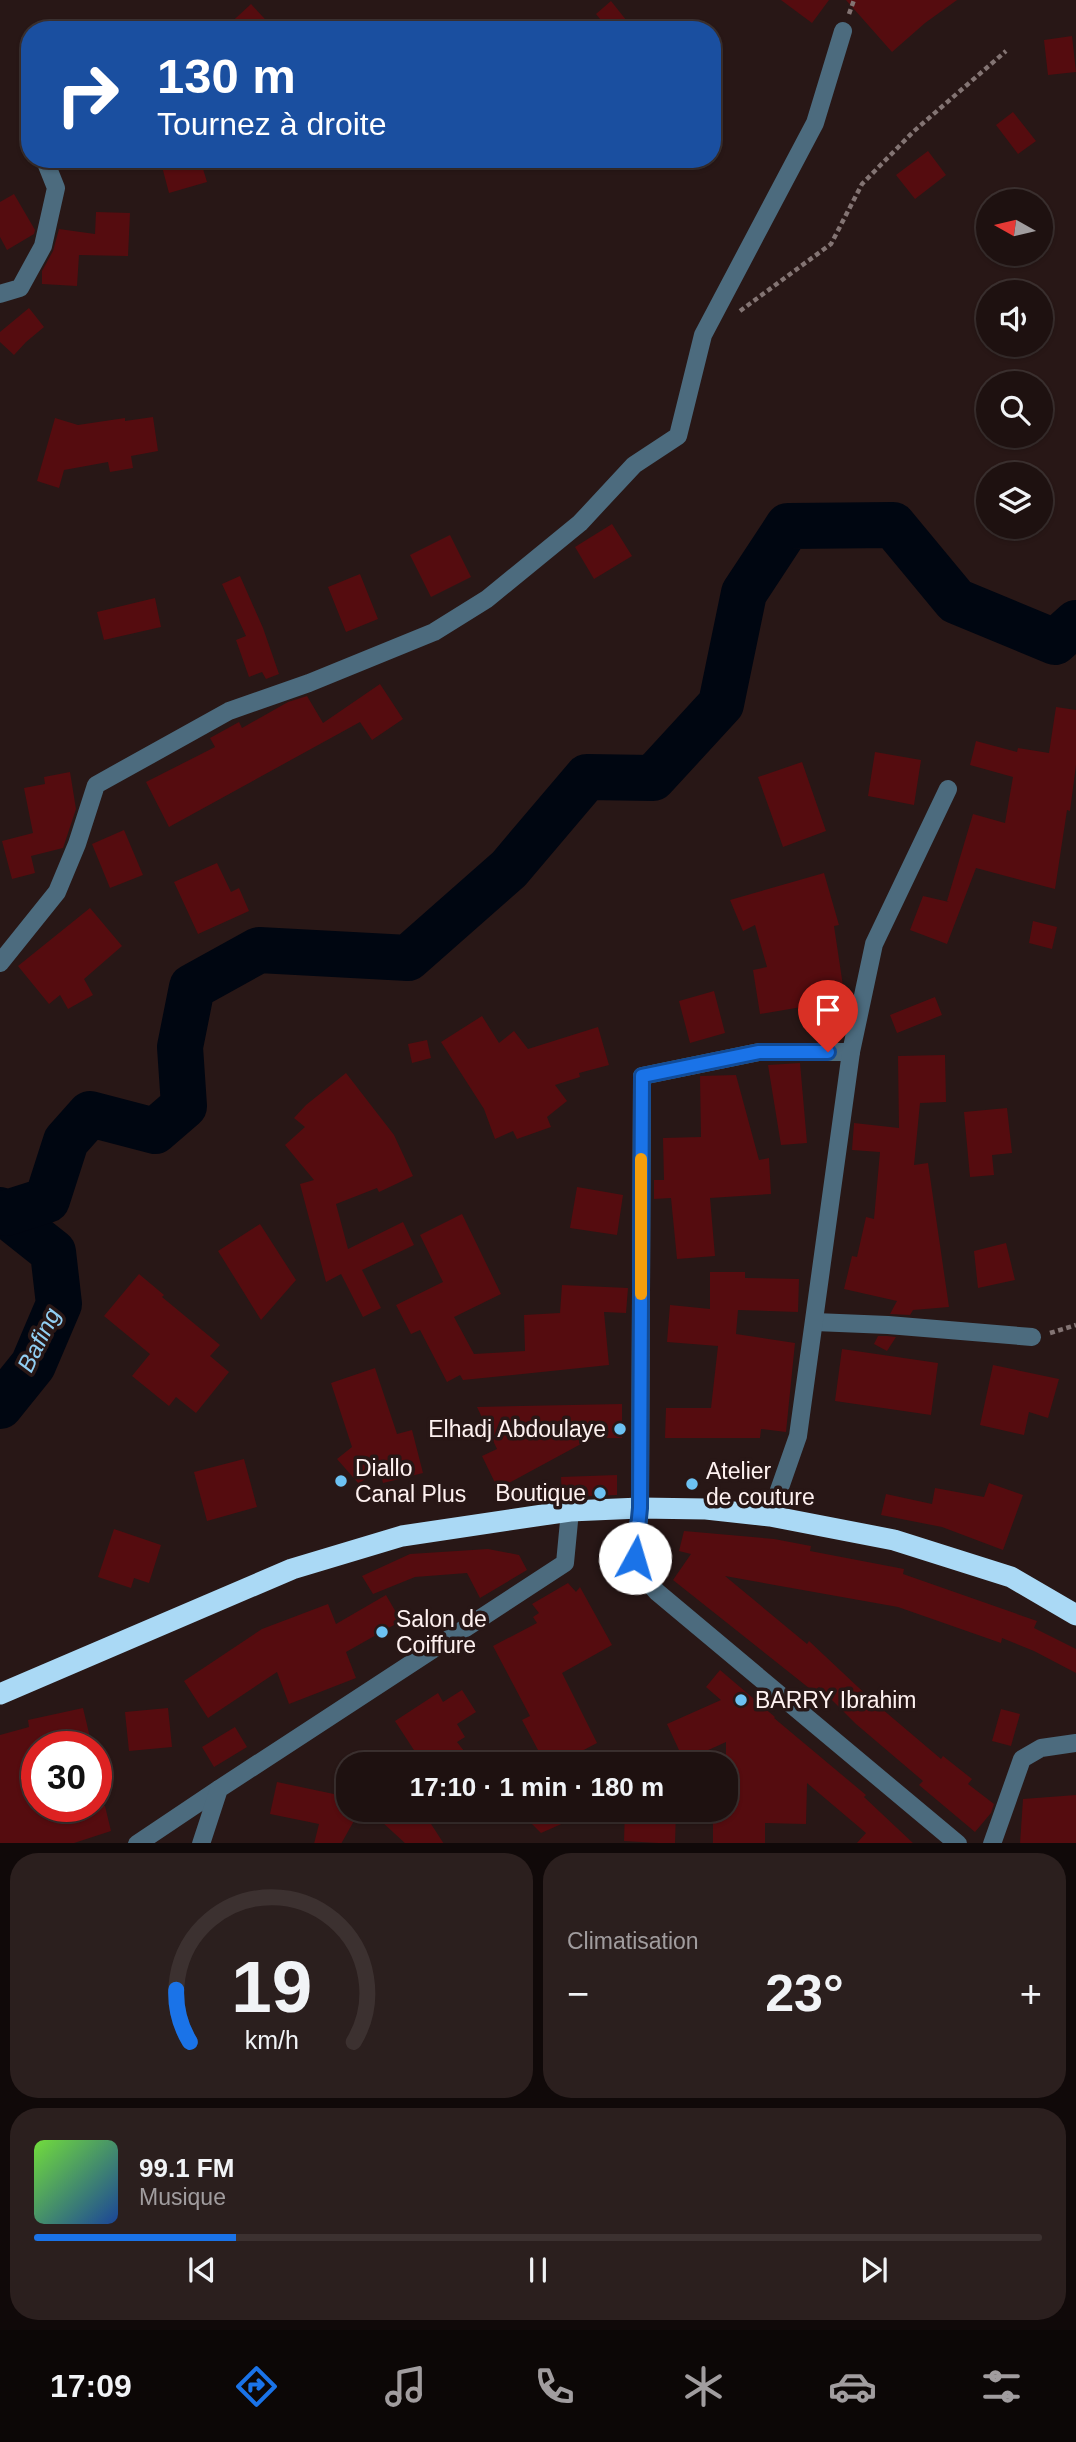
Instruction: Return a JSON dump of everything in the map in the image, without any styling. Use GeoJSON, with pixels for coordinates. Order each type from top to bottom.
{"type":"FeatureCollection","features":[{"type":"Feature","properties":{"kind":"highway"},"geometry":{"type":"LineString","coordinates":[[0,1694],[292,1569],[402,1536],[570,1511],[706,1509],[770,1516],[894,1540],[1011,1577],[1076,1615]]}},
{"type":"Feature","properties":{"kind":"street"},"geometry":{"type":"LineString","coordinates":[[0,963],[57,892],[77,844],[96,785],[229,711],[309,683],[434,632],[487,599],[580,523],[634,465],[678,436],[703,335],[815,123],[843,32]]}},
{"type":"Feature","properties":{"kind":"street"},"geometry":{"type":"LineString","coordinates":[[0,294],[20,288],[43,247],[56,188],[48,168]]}},
{"type":"Feature","properties":{"kind":"street"},"geometry":{"type":"LineString","coordinates":[[770,1516],[798,1436],[851,1052],[874,944],[948,789]]}},
{"type":"Feature","properties":{"kind":"street"},"geometry":{"type":"LineString","coordinates":[[851,1052],[759,1052],[642,1076],[640,1508],[635,1558],[637,1569],[646,1580],[958,1843]]}},
{"type":"Feature","properties":{"kind":"street"},"geometry":{"type":"LineString","coordinates":[[815,1322],[1032,1337]]}},
{"type":"Feature","properties":{"kind":"street"},"geometry":{"type":"LineString","coordinates":[[137,1843],[565,1563],[570,1511]]}},
{"type":"Feature","properties":{"kind":"street"},"geometry":{"type":"LineString","coordinates":[[992,1843],[1022,1759],[1041,1748],[1076,1743]]}},
{"type":"Feature","properties":{"kind":"street"},"geometry":{"type":"LineString","coordinates":[[201,1843],[219,1789]]}},
{"type":"Feature","properties":{"kind":"path"},"geometry":{"type":"LineString","coordinates":[[703,335],[744,309],[831,244],[862,184],[914,131],[1006,51]]}},
{"type":"Feature","properties":{"kind":"building"},"geometry":{"type":"Polygon","coordinates":[[[781,0],[829,0],[812,23],[781,0]]]}},
{"type":"Feature","properties":{"kind":"building"},"geometry":{"type":"Polygon","coordinates":[[[846,0],[957,0],[892,52],[846,0]]]}},
{"type":"Feature","properties":{"kind":"building"},"geometry":{"type":"Polygon","coordinates":[[[611,1],[627,21],[602,21],[596,14],[611,1]]]}},
{"type":"Feature","properties":{"kind":"building"},"geometry":{"type":"Polygon","coordinates":[[[251,4],[267,21],[233,21],[251,4]]]}},
{"type":"Feature","properties":{"kind":"building"},"geometry":{"type":"Polygon","coordinates":[[[1072,36],[1076,72],[1048,75],[1044,40],[1072,36]]]}},
{"type":"Feature","properties":{"kind":"building"},"geometry":{"type":"Polygon","coordinates":[[[1013,112],[1036,141],[1018,154],[996,125],[1013,112]]]}},
{"type":"Feature","properties":{"kind":"building"},"geometry":{"type":"Polygon","coordinates":[[[928,151],[946,175],[915,199],[896,175],[928,151]]]}},
{"type":"Feature","properties":{"kind":"building"},"geometry":{"type":"Polygon","coordinates":[[[162,168],[203,168],[207,182],[169,193],[162,168]]]}},
{"type":"Feature","properties":{"kind":"building"},"geometry":{"type":"Polygon","coordinates":[[[14,194],[35,230],[34,234],[7,250],[0,237],[0,202],[14,194]]]}},
{"type":"Feature","properties":{"kind":"building"},"geometry":{"type":"Polygon","coordinates":[[[96,212],[130,213],[128,256],[79,255],[77,286],[42,284],[42,271],[53,251],[59,229],[95,234],[96,212]]]}},
{"type":"Feature","properties":{"kind":"building"},"geometry":{"type":"Polygon","coordinates":[[[29,308],[44,327],[14,355],[0,342],[0,332],[29,308]]]}},
{"type":"Feature","properties":{"kind":"building"},"geometry":{"type":"Polygon","coordinates":[[[153,417],[158,451],[131,456],[133,468],[110,472],[108,462],[64,470],[59,488],[37,481],[55,418],[78,425],[153,417]]]}},
{"type":"Feature","properties":{"kind":"building"},"geometry":{"type":"Polygon","coordinates":[[[612,524],[632,556],[594,579],[575,547],[612,524]]]}},
{"type":"Feature","properties":{"kind":"building"},"geometry":{"type":"Polygon","coordinates":[[[450,535],[471,577],[431,597],[410,555],[450,535]]]}},
{"type":"Feature","properties":{"kind":"building"},"geometry":{"type":"Polygon","coordinates":[[[360,574],[378,619],[346,632],[328,587],[360,574]]]}},
{"type":"Feature","properties":{"kind":"building"},"geometry":{"type":"Polygon","coordinates":[[[240,576],[263,628],[279,674],[266,679],[262,672],[249,677],[236,640],[246,636],[222,584],[240,576]]]}},
{"type":"Feature","properties":{"kind":"building"},"geometry":{"type":"Polygon","coordinates":[[[155,598],[161,627],[104,640],[97,612],[155,598]]]}},
{"type":"Feature","properties":{"kind":"building"},"geometry":{"type":"Polygon","coordinates":[[[380,684],[403,719],[372,740],[360,722],[169,827],[146,782],[215,747],[210,738],[239,722],[242,728],[288,702],[307,696],[323,723],[380,684]]]}},
{"type":"Feature","properties":{"kind":"building"},"geometry":{"type":"Polygon","coordinates":[[[1056,707],[1076,710],[1076,765],[1055,889],[976,868],[947,944],[910,930],[923,896],[949,902],[947,901],[973,814],[1005,823],[1013,777],[970,765],[976,741],[1017,752],[1018,748],[1049,753],[1056,707]]]}},
{"type":"Feature","properties":{"kind":"building"},"geometry":{"type":"Polygon","coordinates":[[[875,752],[921,760],[914,805],[868,796],[875,752]]]}},
{"type":"Feature","properties":{"kind":"building"},"geometry":{"type":"Polygon","coordinates":[[[802,762],[826,831],[783,847],[758,777],[802,762]]]}},
{"type":"Feature","properties":{"kind":"building"},"geometry":{"type":"Polygon","coordinates":[[[70,772],[76,809],[63,848],[31,856],[35,873],[12,879],[2,841],[33,833],[24,788],[45,784],[44,777],[70,772]]]}},
{"type":"Feature","properties":{"kind":"building"},"geometry":{"type":"Polygon","coordinates":[[[124,830],[143,875],[110,888],[92,844],[124,830]]]}},
{"type":"Feature","properties":{"kind":"building"},"geometry":{"type":"Polygon","coordinates":[[[217,863],[231,892],[239,888],[249,911],[198,934],[174,882],[217,863]]]}},
{"type":"Feature","properties":{"kind":"building"},"geometry":{"type":"Polygon","coordinates":[[[824,873],[839,925],[834,926],[843,986],[835,987],[837,1001],[760,1014],[753,970],[767,967],[755,925],[743,931],[730,900],[824,873]]]}},
{"type":"Feature","properties":{"kind":"building"},"geometry":{"type":"Polygon","coordinates":[[[90,908],[122,946],[84,979],[93,995],[68,1009],[60,995],[49,1004],[18,966],[90,908]]]}},
{"type":"Feature","properties":{"kind":"building"},"geometry":{"type":"Polygon","coordinates":[[[1033,921],[1057,927],[1052,949],[1029,943],[1033,921]]]}},
{"type":"Feature","properties":{"kind":"building"},"geometry":{"type":"Polygon","coordinates":[[[714,991],[725,1033],[690,1043],[679,1001],[714,991]]]}},
{"type":"Feature","properties":{"kind":"building"},"geometry":{"type":"Polygon","coordinates":[[[935,997],[942,1015],[897,1033],[890,1015],[935,997]]]}},
{"type":"Feature","properties":{"kind":"building"},"geometry":{"type":"Polygon","coordinates":[[[482,1016],[499,1043],[514,1031],[528,1049],[598,1027],[609,1065],[579,1073],[580,1077],[555,1085],[567,1101],[547,1117],[551,1127],[517,1139],[513,1131],[495,1139],[484,1109],[441,1042],[482,1016]]]}},
{"type":"Feature","properties":{"kind":"building"},"geometry":{"type":"Polygon","coordinates":[[[427,1040],[431,1058],[412,1063],[408,1044],[427,1040]]]}},
{"type":"Feature","properties":{"kind":"building"},"geometry":{"type":"Polygon","coordinates":[[[945,1055],[946,1102],[920,1103],[914,1165],[928,1163],[949,1307],[913,1310],[910,1315],[890,1314],[897,1301],[844,1289],[852,1256],[857,1257],[866,1217],[874,1219],[880,1152],[852,1150],[854,1123],[899,1128],[898,1056],[945,1055]]]}},
{"type":"Feature","properties":{"kind":"building"},"geometry":{"type":"Polygon","coordinates":[[[800,1063],[807,1143],[781,1145],[768,1065],[800,1063]]]}},
{"type":"Feature","properties":{"kind":"building"},"geometry":{"type":"Polygon","coordinates":[[[346,1073],[394,1135],[413,1176],[379,1192],[377,1188],[336,1204],[348,1249],[403,1222],[414,1245],[362,1270],[381,1308],[363,1317],[341,1274],[326,1282],[300,1184],[314,1180],[285,1145],[305,1127],[294,1118],[346,1073]]]}},
{"type":"Feature","properties":{"kind":"building"},"geometry":{"type":"Polygon","coordinates":[[[736,1075],[759,1160],[769,1158],[771,1194],[710,1198],[715,1256],[677,1259],[671,1198],[654,1199],[654,1180],[664,1180],[663,1138],[701,1137],[700,1076],[736,1075]]]}},
{"type":"Feature","properties":{"kind":"building"},"geometry":{"type":"Polygon","coordinates":[[[1007,1108],[1012,1153],[992,1155],[994,1175],[970,1177],[964,1112],[1007,1108]]]}},
{"type":"Feature","properties":{"kind":"building"},"geometry":{"type":"Polygon","coordinates":[[[577,1187],[623,1195],[617,1235],[570,1228],[577,1187]]]}},
{"type":"Feature","properties":{"kind":"building"},"geometry":{"type":"Polygon","coordinates":[[[462,1214],[501,1294],[454,1317],[474,1354],[525,1351],[524,1315],[560,1313],[562,1285],[628,1288],[626,1313],[604,1312],[609,1365],[463,1380],[460,1375],[447,1382],[420,1330],[411,1334],[396,1305],[443,1282],[420,1235],[462,1214]]]}},
{"type":"Feature","properties":{"kind":"building"},"geometry":{"type":"Polygon","coordinates":[[[260,1224],[296,1280],[261,1320],[218,1251],[260,1224]]]}},
{"type":"Feature","properties":{"kind":"building"},"geometry":{"type":"Polygon","coordinates":[[[1006,1243],[1015,1280],[978,1288],[974,1251],[1006,1243]]]}},
{"type":"Feature","properties":{"kind":"building"},"geometry":{"type":"Polygon","coordinates":[[[710,1272],[745,1272],[745,1278],[799,1279],[798,1312],[738,1310],[736,1334],[795,1343],[786,1432],[761,1429],[760,1438],[665,1438],[666,1408],[711,1408],[718,1346],[667,1342],[670,1305],[710,1309],[710,1272]]]}},
{"type":"Feature","properties":{"kind":"building"},"geometry":{"type":"Polygon","coordinates":[[[139,1274],[164,1295],[162,1297],[220,1345],[210,1356],[229,1372],[196,1413],[176,1397],[169,1406],[132,1376],[150,1354],[104,1316],[139,1274]]]}},
{"type":"Feature","properties":{"kind":"building"},"geometry":{"type":"Polygon","coordinates":[[[878,1336],[896,1337],[887,1351],[874,1344],[878,1336]]]}},
{"type":"Feature","properties":{"kind":"building"},"geometry":{"type":"Polygon","coordinates":[[[842,1349],[938,1363],[931,1415],[835,1401],[842,1349]]]}},
{"type":"Feature","properties":{"kind":"building"},"geometry":{"type":"Polygon","coordinates":[[[993,1365],[1059,1379],[1048,1418],[1029,1412],[1024,1435],[980,1425],[993,1365]]]}},
{"type":"Feature","properties":{"kind":"building"},"geometry":{"type":"Polygon","coordinates":[[[375,1368],[397,1434],[412,1430],[423,1473],[383,1483],[379,1467],[359,1484],[337,1459],[352,1447],[331,1383],[375,1368]]]}},
{"type":"Feature","properties":{"kind":"building"},"geometry":{"type":"Polygon","coordinates":[[[622,1404],[622,1438],[592,1438],[498,1489],[482,1456],[497,1449],[477,1407],[622,1404]]]}},
{"type":"Feature","properties":{"kind":"building"},"geometry":{"type":"Polygon","coordinates":[[[244,1459],[257,1507],[207,1521],[194,1472],[244,1459]]]}},
{"type":"Feature","properties":{"kind":"building"},"geometry":{"type":"Polygon","coordinates":[[[617,1475],[617,1495],[562,1497],[561,1477],[617,1475]]]}},
{"type":"Feature","properties":{"kind":"building"},"geometry":{"type":"Polygon","coordinates":[[[989,1483],[1023,1495],[1003,1550],[942,1527],[881,1515],[886,1494],[932,1504],[935,1488],[984,1497],[989,1483]]]}},
{"type":"Feature","properties":{"kind":"building"},"geometry":{"type":"Polygon","coordinates":[[[114,1529],[161,1545],[149,1583],[134,1578],[131,1588],[98,1577],[114,1529]]]}},
{"type":"Feature","properties":{"kind":"building"},"geometry":{"type":"Polygon","coordinates":[[[684,1531],[774,1539],[811,1546],[810,1551],[904,1569],[903,1574],[1037,1621],[1034,1628],[1076,1649],[1076,1673],[1002,1638],[1001,1643],[898,1607],[725,1576],[807,1644],[809,1641],[875,1703],[941,1759],[943,1756],[972,1779],[968,1784],[994,1804],[991,1813],[975,1832],[919,1785],[923,1781],[856,1724],[819,1687],[814,1692],[673,1580],[691,1554],[679,1551],[684,1531]]]}},
{"type":"Feature","properties":{"kind":"building"},"geometry":{"type":"Polygon","coordinates":[[[488,1549],[519,1555],[527,1570],[480,1598],[467,1573],[415,1577],[373,1594],[362,1576],[410,1554],[488,1549]]]}},
{"type":"Feature","properties":{"kind":"building"},"geometry":{"type":"Polygon","coordinates":[[[568,1583],[576,1592],[580,1587],[612,1645],[562,1673],[597,1743],[580,1752],[536,1752],[538,1750],[522,1720],[530,1716],[493,1646],[537,1623],[533,1617],[539,1613],[532,1604],[568,1583]]]}},
{"type":"Feature","properties":{"kind":"building"},"geometry":{"type":"Polygon","coordinates":[[[386,1595],[401,1621],[346,1652],[356,1678],[289,1704],[277,1672],[208,1718],[184,1681],[262,1629],[328,1604],[336,1624],[386,1595]]]}},
{"type":"Feature","properties":{"kind":"building"},"geometry":{"type":"Polygon","coordinates":[[[720,1670],[866,1795],[864,1797],[913,1843],[857,1843],[866,1833],[807,1783],[806,1824],[765,1823],[765,1843],[713,1843],[713,1822],[738,1822],[738,1752],[726,1752],[726,1742],[704,1752],[680,1752],[667,1724],[721,1700],[706,1687],[720,1670]]]}},
{"type":"Feature","properties":{"kind":"building"},"geometry":{"type":"Polygon","coordinates":[[[462,1690],[476,1712],[457,1724],[465,1737],[457,1742],[465,1752],[415,1752],[395,1721],[438,1693],[443,1702],[462,1690]]]}},
{"type":"Feature","properties":{"kind":"building"},"geometry":{"type":"Polygon","coordinates":[[[83,1708],[88,1731],[21,1731],[21,1822],[109,1822],[111,1831],[74,1843],[0,1843],[0,1735],[29,1727],[28,1720],[83,1708]]]}},
{"type":"Feature","properties":{"kind":"building"},"geometry":{"type":"Polygon","coordinates":[[[168,1708],[172,1747],[129,1751],[125,1712],[168,1708]]]}},
{"type":"Feature","properties":{"kind":"building"},"geometry":{"type":"Polygon","coordinates":[[[1001,1709],[1020,1714],[1011,1746],[992,1741],[1001,1709]]]}},
{"type":"Feature","properties":{"kind":"building"},"geometry":{"type":"Polygon","coordinates":[[[235,1727],[247,1747],[214,1767],[202,1747],[235,1727]]]}},
{"type":"Feature","properties":{"kind":"building"},"geometry":{"type":"Polygon","coordinates":[[[277,1782],[336,1794],[336,1822],[353,1822],[342,1843],[314,1843],[319,1824],[270,1814],[277,1782]]]}},
{"type":"Feature","properties":{"kind":"building"},"geometry":{"type":"Polygon","coordinates":[[[1076,1795],[1076,1843],[1020,1843],[1023,1799],[1076,1795]]]}},
{"type":"Feature","properties":{"kind":"building"},"geometry":{"type":"Polygon","coordinates":[[[382,1822],[430,1822],[443,1843],[405,1843],[382,1822]]]}},
{"type":"Feature","properties":{"kind":"building"},"geometry":{"type":"Polygon","coordinates":[[[530,1822],[566,1822],[541,1833],[530,1822]]]}},
{"type":"Feature","properties":{"kind":"building"},"geometry":{"type":"Polygon","coordinates":[[[625,1822],[676,1822],[675,1843],[624,1841],[625,1822]]]}},
{"type":"Feature","properties":{"kind":"waterway"},"geometry":{"type":"LineString","coordinates":[[7,1213],[47,1200],[66,1141],[90,1114],[155,1131],[184,1106],[180,1047],[192,987],[259,950],[408,958],[509,869],[587,777],[653,778],[721,704],[744,593],[788,526],[893,525],[956,601],[1055,642],[1076,623]]}},
{"type":"Feature","properties":{"kind":"waterway","name":"Bafing"},"geometry":{"type":"LineString","coordinates":[[0,1210],[53,1252],[59,1304],[33,1365],[0,1406]]}},
{"type":"Feature","properties":{"kind":"slow traffic"},"geometry":{"type":"LineString","coordinates":[[641,1159],[641,1294]]}},
{"type":"Feature","properties":{"kind":"place","name":"Elhadj Abdoulaye"},"geometry":{"type":"Point","coordinates":[620,1429]}},
{"type":"Feature","properties":{"kind":"place","name":"Diallo Canal Plus"},"geometry":{"type":"Point","coordinates":[341,1481]}},
{"type":"Feature","properties":{"kind":"place","name":"Atelier de couture"},"geometry":{"type":"Point","coordinates":[692,1484]}},
{"type":"Feature","properties":{"kind":"place","name":"Boutique"},"geometry":{"type":"Point","coordinates":[600,1493]}},
{"type":"Feature","properties":{"kind":"place","name":"Salon de Coiffure"},"geometry":{"type":"Point","coordinates":[382,1632]}},
{"type":"Feature","properties":{"kind":"place","name":"BARRY Ibrahim"},"geometry":{"type":"Point","coordinates":[741,1700]}},
{"type":"Feature","properties":{"kind":"route"},"geometry":{"type":"LineString","coordinates":[[635,1558],[640,1508],[642,1076],[759,1052],[828,1052]]}}]}
